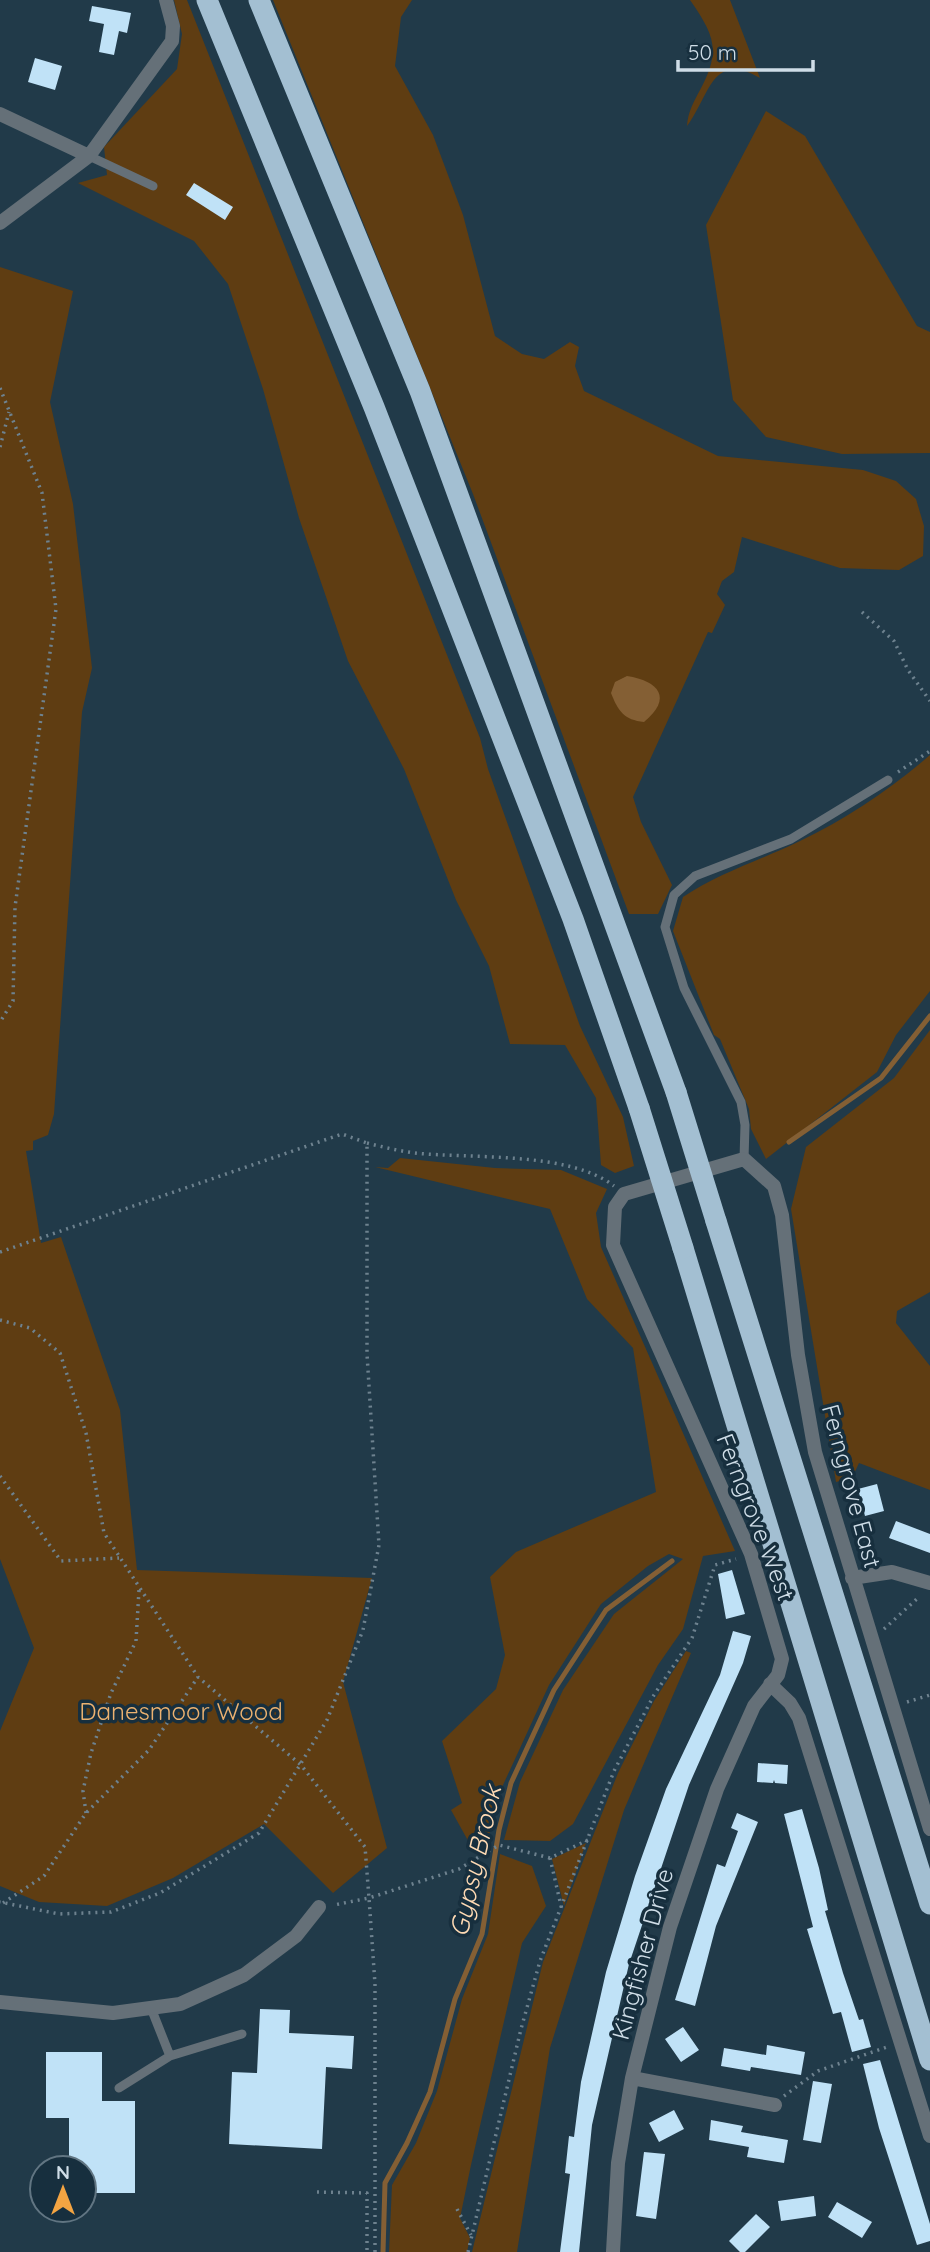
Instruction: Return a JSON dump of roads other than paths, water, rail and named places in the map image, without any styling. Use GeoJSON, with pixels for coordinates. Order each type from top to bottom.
{"type":"FeatureCollection","features":[{"type":"Feature","properties":{"kind":"highway"},"geometry":{"type":"LineString","coordinates":[[207,0],[379,420],[573,919],[639,1108],[683,1248],[930,2060]]}},
{"type":"Feature","properties":{"kind":"highway"},"geometry":{"type":"LineString","coordinates":[[259,0],[420,391],[676,1092],[930,1904]]}},
{"type":"Feature","properties":{"kind":"street"},"geometry":{"type":"LineString","coordinates":[[0,223],[89,156],[172,41],[173,26],[166,0]]}},
{"type":"Feature","properties":{"kind":"street"},"geometry":{"type":"LineString","coordinates":[[0,114],[89,156]]}},
{"type":"Feature","properties":{"kind":"street","name":"Ferngrove West"},"geometry":{"type":"LineString","coordinates":[[744,1158],[624,1194],[615,1207],[613,1245],[751,1555],[782,1659],[778,1675],[770,1684]]}},
{"type":"Feature","properties":{"kind":"street","name":"Ferngrove East"},"geometry":{"type":"LineString","coordinates":[[744,1158],[774,1186],[782,1215],[798,1356],[815,1452],[930,1829]]}},
{"type":"Feature","properties":{"kind":"street"},"geometry":{"type":"LineString","coordinates":[[852,1578],[892,1572],[928,1582]]}},
{"type":"Feature","properties":{"kind":"street"},"geometry":{"type":"LineString","coordinates":[[770,1684],[790,1703],[799,1718],[930,2136]]}},
{"type":"Feature","properties":{"kind":"street","name":"Kingfisher Drive"},"geometry":{"type":"LineString","coordinates":[[613,2252],[618,2163],[632,2078],[670,1927],[694,1854],[741,1733],[754,1706],[770,1684]]}},
{"type":"Feature","properties":{"kind":"street"},"geometry":{"type":"LineString","coordinates":[[0,2001],[113,2013],[180,2004],[244,1975],[296,1937],[319,1907]]}},
{"type":"Feature","properties":{"kind":"street"},"geometry":{"type":"LineString","coordinates":[[632,2078],[775,2105]]}},
{"type":"Feature","properties":{"kind":"lane"},"geometry":{"type":"LineString","coordinates":[[89,156],[153,186]]}},
{"type":"Feature","properties":{"kind":"lane"},"geometry":{"type":"LineString","coordinates":[[744,1158],[745,1125],[741,1102],[684,988],[665,927],[674,895],[695,876],[792,839],[888,779]]}},
{"type":"Feature","properties":{"kind":"lane"},"geometry":{"type":"LineString","coordinates":[[151,2008],[170,2056]]}},
{"type":"Feature","properties":{"kind":"lane"},"geometry":{"type":"LineString","coordinates":[[119,2088],[170,2056],[242,2034]]}},
{"type":"Feature","properties":{"kind":"waterway","name":"Gypsy Brook"},"geometry":{"type":"LineString","coordinates":[[789,1142],[881,1078],[930,1016]]}},
{"type":"Feature","properties":{"kind":"waterway","name":"Gypsy Brook"},"geometry":{"type":"LineString","coordinates":[[383,2252],[385,2183],[430,2092],[455,1999],[482,1934],[499,1830],[511,1783],[554,1690],[606,1610],[672,1561]]}},
{"type":"Feature","properties":{"kind":"park label","name":"Danesmoor Wood"},"geometry":{"type":"Point","coordinates":[181,1711]}}]}
